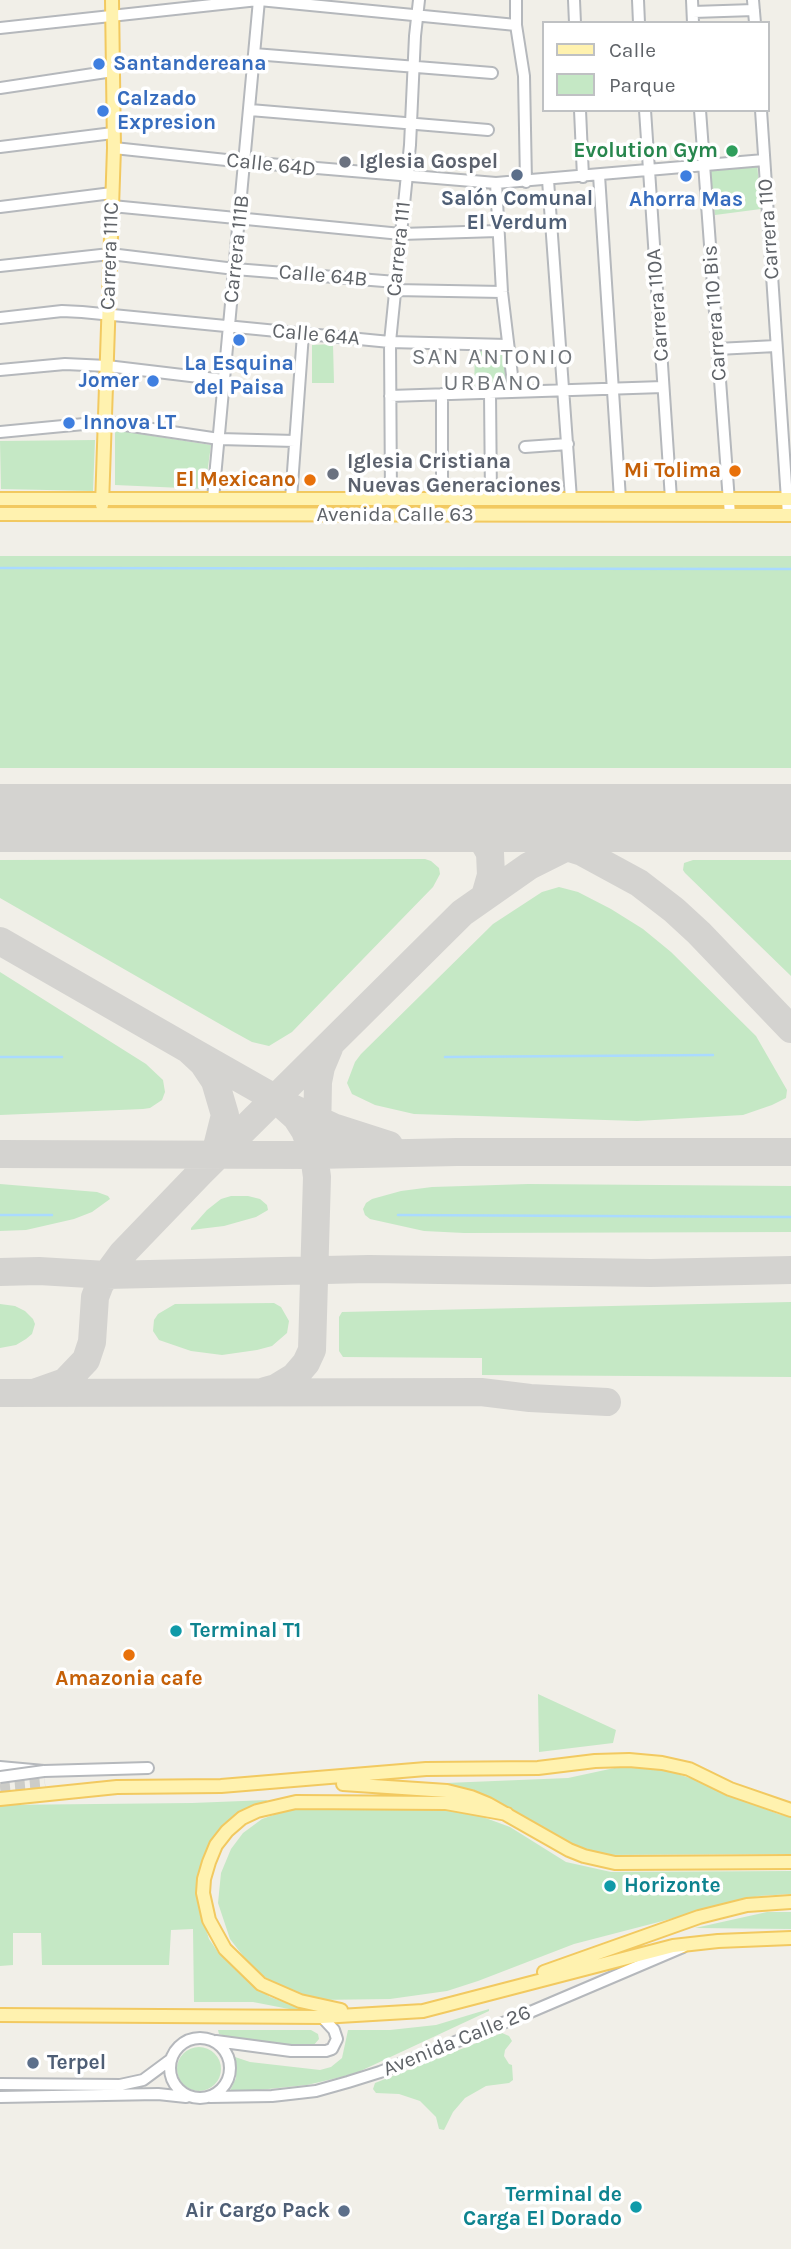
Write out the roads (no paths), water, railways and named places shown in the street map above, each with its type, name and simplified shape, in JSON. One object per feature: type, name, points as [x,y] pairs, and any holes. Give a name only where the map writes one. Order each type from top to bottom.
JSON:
[{"type":"main road","name":"Carrera 111C","points":[[102,513],[114,148],[112,0]]},
{"type":"main road","name":"Avenida Calle 63","points":[[0,499],[789,499]]},
{"type":"main road","name":"Avenida Calle 63","points":[[0,514],[790,515]]},
{"type":"main road","points":[[0,1799],[117,1787],[220,1786],[426,1769],[538,1768],[595,1761],[646,1760],[690,1769],[730,1789],[791,1810]]},
{"type":"main road","points":[[303,1781],[456,1793],[479,1800],[507,1814],[569,1850],[615,1863],[791,1862]]},
{"type":"main road","points":[[377,2015],[323,2008],[300,2001],[261,1984],[236,1962],[220,1942],[205,1907],[204,1878],[216,1846],[242,1818],[257,1811],[296,1802],[446,1803],[507,1814]]},
{"type":"main road","name":"Avenida Calle 26","points":[[468,2000],[699,1917],[747,1905],[791,1902]]},
{"type":"main road","name":"Avenida Calle 26","points":[[1,2015],[323,2017],[423,2011],[650,1951],[695,1943],[791,1938]]},
{"type":"street","points":[[0,28],[259,0],[516,25]]},
{"type":"street","name":"Carrera 111B","points":[[213,499],[259,0]]},
{"type":"street","name":"Carrera 111","points":[[391,499],[390,342],[407,177],[419,0]]},
{"type":"street","points":[[516,0],[516,25],[524,76],[526,182]]},
{"type":"street","points":[[574,0],[575,21]]},
{"type":"street","points":[[638,0],[639,21]]},
{"type":"street","points":[[692,0],[693,18],[754,5]]},
{"type":"street","points":[[254,54],[492,74]]},
{"type":"street","points":[[0,88],[113,71]]},
{"type":"street","points":[[250,110],[488,130]]},
{"type":"street","points":[[580,112],[583,177]]},
{"type":"street","name":"Carrera 110A","points":[[645,112],[671,499]]},
{"type":"street","name":"Carrera 110 Bis","points":[[700,112],[730,515]]},
{"type":"street","name":"Carrera 110","points":[[761,112],[790,515]]},
{"type":"street","points":[[0,146],[114,133]]},
{"type":"street","name":"Calle 64D","points":[[114,148],[407,177],[496,183],[764,160]]},
{"type":"street","points":[[599,175],[620,499]]},
{"type":"street","points":[[548,180],[571,499]]},
{"type":"street","points":[[496,183],[502,292],[514,392]]},
{"type":"street","points":[[0,207],[112,200],[239,220],[401,234],[498,231]]},
{"type":"street","name":"Calle 64B","points":[[0,266],[110,254],[396,286],[502,292]]},
{"type":"street","name":"Calle 64A","points":[[0,318],[62,311],[390,342],[507,345]]},
{"type":"street","points":[[291,499],[303,334]]},
{"type":"street","points":[[717,349],[776,346]]},
{"type":"street","points":[[0,370],[65,364],[107,366],[224,380]]},
{"type":"street","points":[[390,396],[663,387]]},
{"type":"street","points":[[490,393],[491,499]]},
{"type":"street","points":[[442,394],[442,499]]},
{"type":"street","points":[[0,432],[105,422],[219,439],[295,441]]},
{"type":"street","points":[[525,447],[568,444]]},
{"type":"street","points":[[0,1767],[44,1771]]},
{"type":"street","points":[[0,1776],[44,1771],[148,1768]]},
{"type":"street","name":"Avenida Calle 26","points":[[210,2097],[272,2096],[305,2092],[359,2079],[528,2013],[695,1943]]},
{"type":"street","points":[[0,2084],[120,2085],[151,2076],[170,2060],[175,2050],[192,2039],[203,2038],[320,2052],[332,2049],[337,2039],[334,2030],[323,2017]]},
{"type":"street","points":[[0,2097],[158,2094],[210,2097],[219,2092],[230,2075],[228,2055],[213,2040]]},
{"type":"street","points":[[170,2060],[171,2078],[181,2093],[189,2097]]},
{"type":"waterway","points":[[0,568],[791,569]]},
{"type":"waterway","points":[[445,1057],[713,1055]]},
{"type":"waterway","points":[[0,1057],[62,1057]]},
{"type":"waterway","points":[[0,1215],[52,1215]]},
{"type":"waterway","points":[[398,1215],[791,1217]]},
{"type":"tunnel","points":[[0,1787],[45,1783]]},
{"type":"place","name":"Santandereana","points":[[99,64]]},
{"type":"place","name":"Calzado Expresion","points":[[103,111]]},
{"type":"place","name":"Evolution Gym","points":[[732,151]]},
{"type":"place","name":"Iglesia Gospel","points":[[345,162]]},
{"type":"place","name":"Salón Comunal El Verdum","points":[[517,175]]},
{"type":"place","name":"Ahorra Mas","points":[[686,176]]},
{"type":"place","name":"La Esquina del Paisa","points":[[239,340]]},
{"type":"place","name":"Jomer","points":[[153,381]]},
{"type":"place","name":"Innova LT","points":[[69,423]]},
{"type":"place","name":"Mi Tolima","points":[[735,471]]},
{"type":"place","name":"Iglesia Cristiana Nuevas Generaciones","points":[[333,474]]},
{"type":"place","name":"El Mexicano","points":[[310,480]]},
{"type":"place","name":"Terminal T1","points":[[176,1631]]},
{"type":"place","name":"Amazonia cafe","points":[[129,1655]]},
{"type":"place","name":"Horizonte","points":[[610,1886]]},
{"type":"place","name":"Terpel","points":[[33,2063]]},
{"type":"place","name":"Terminal de Carga El Dorado","points":[[636,2207]]},
{"type":"place","name":"Air Cargo Pack","points":[[344,2211]]},
{"type":"district","name":"SAN ANTONIO URBANO","points":[[493,370]]}]
